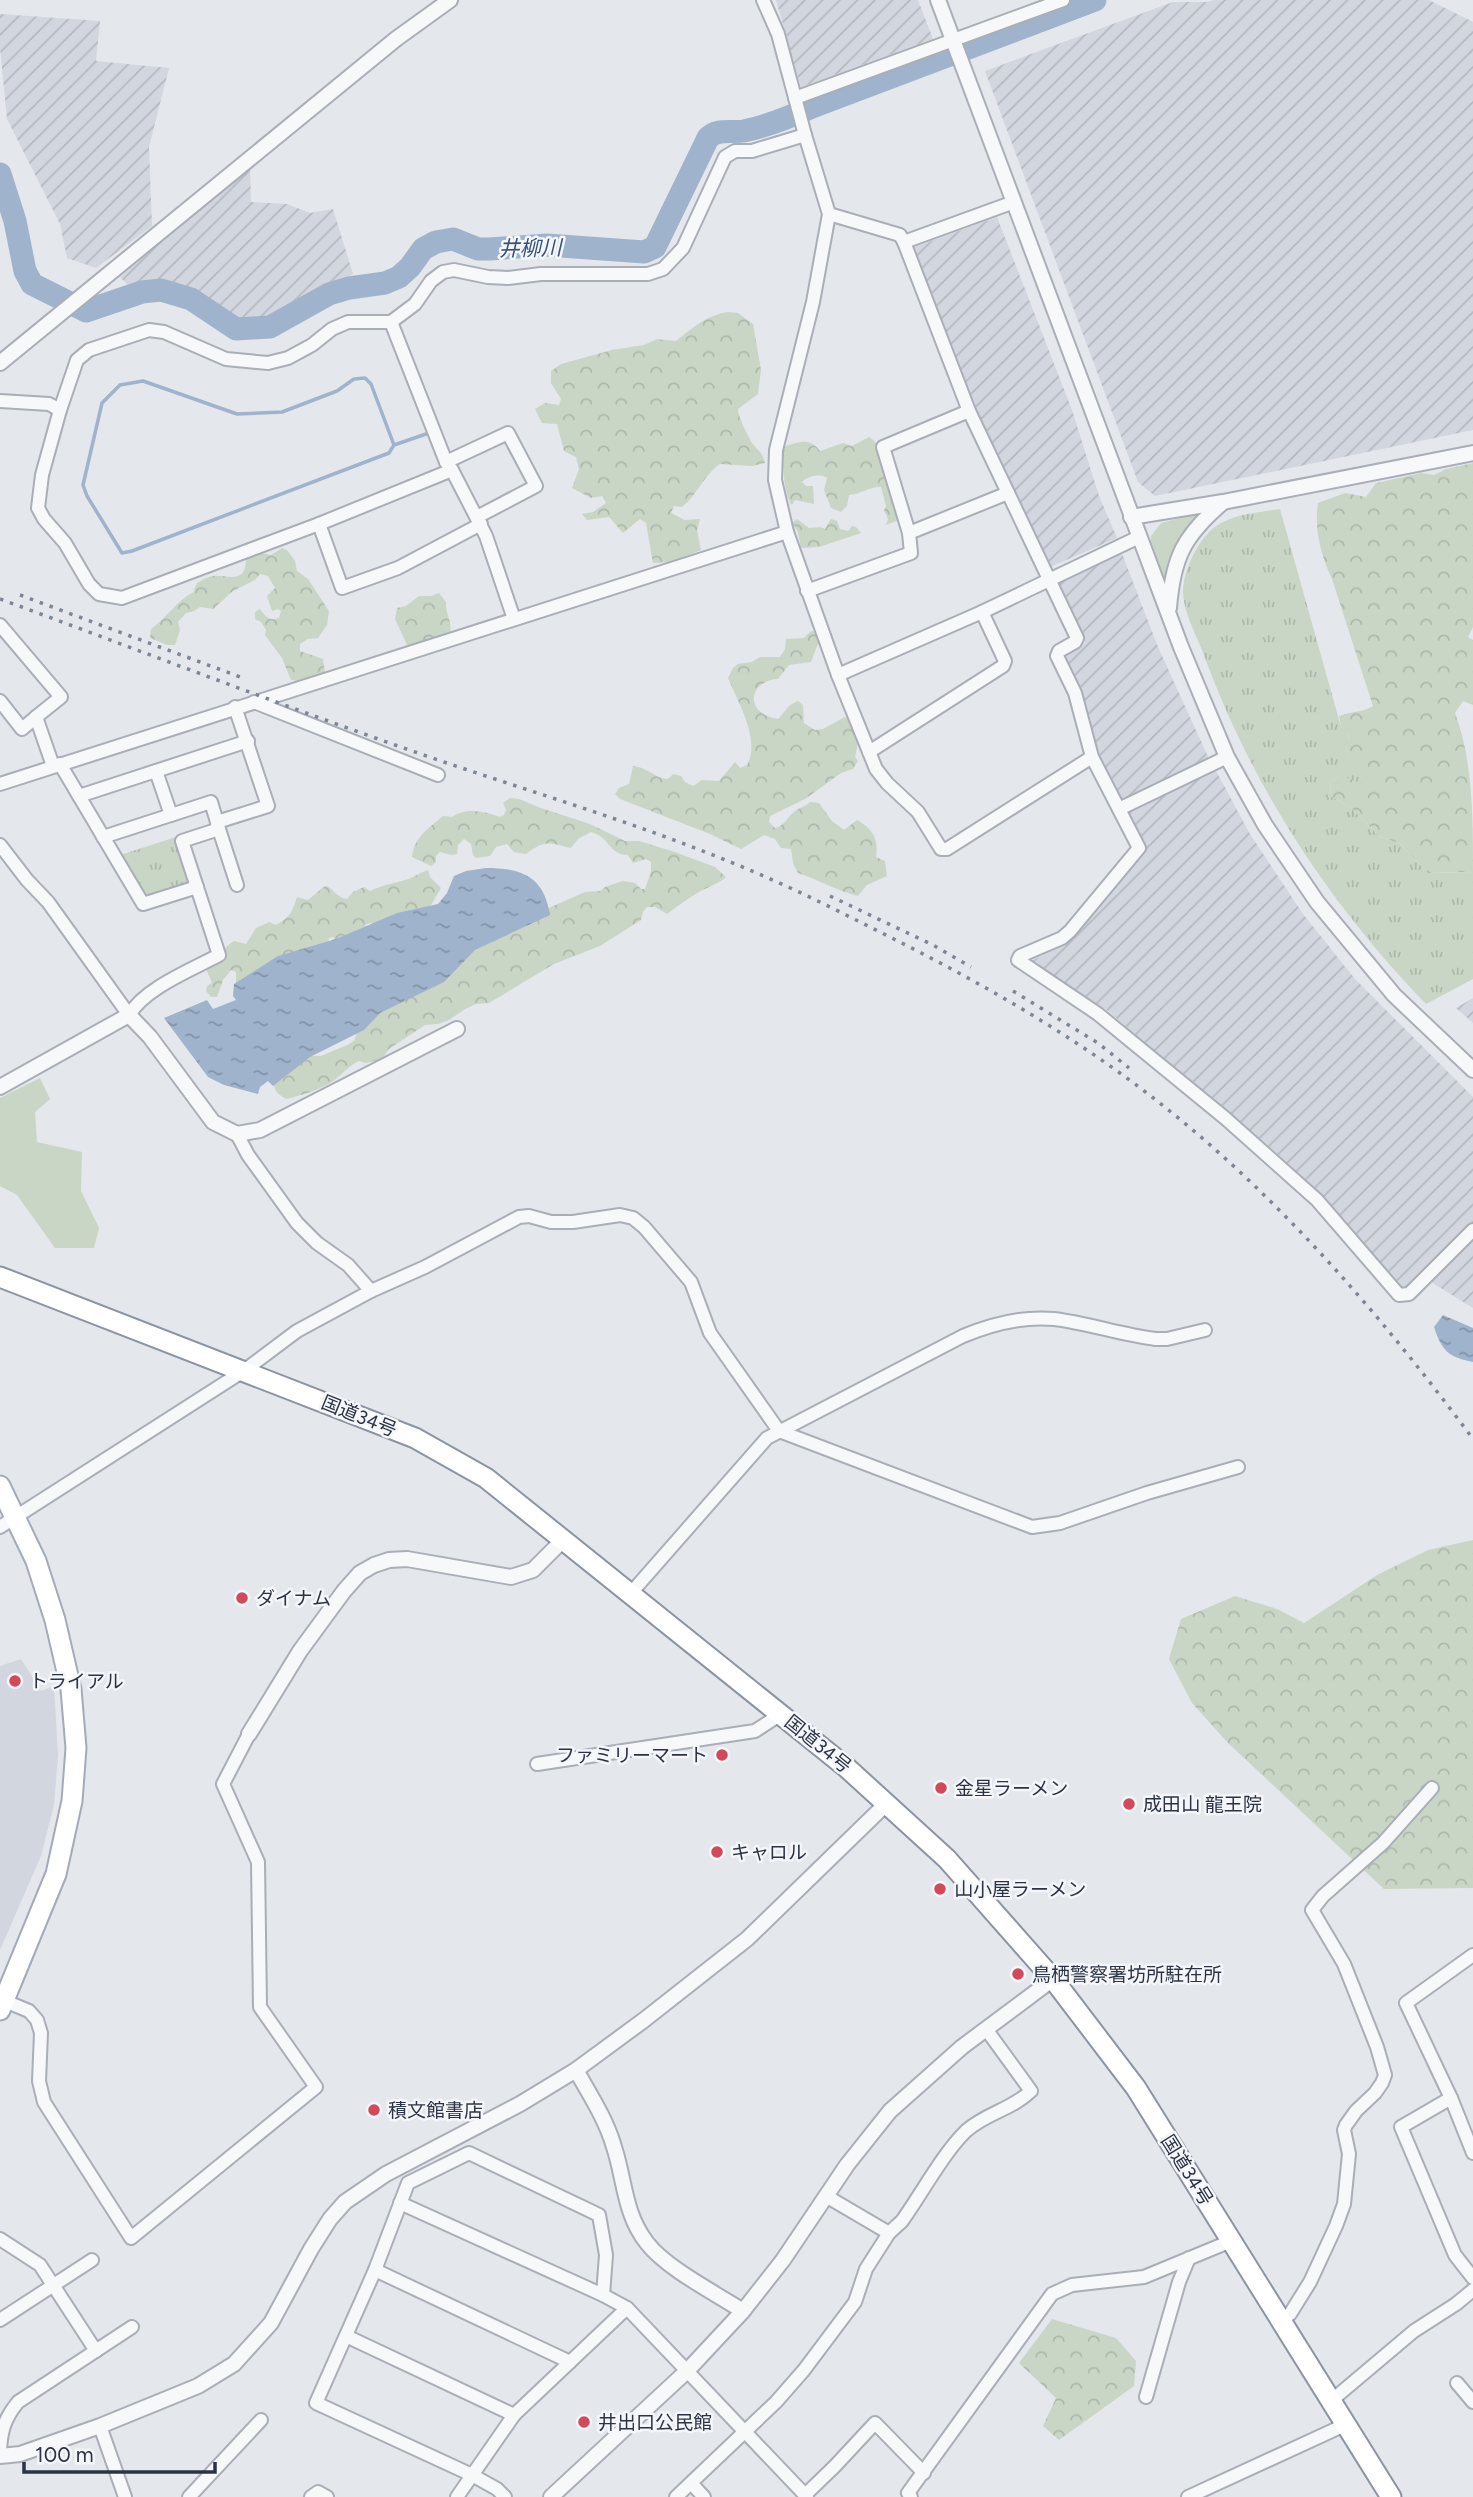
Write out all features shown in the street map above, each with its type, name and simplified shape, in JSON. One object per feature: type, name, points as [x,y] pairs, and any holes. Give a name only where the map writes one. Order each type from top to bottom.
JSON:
[{"type":"main road","name":"国道34号","points":[[0,1276],[415,1438],[486,1478],[781,1714],[887,1803],[947,1859],[1053,1979],[1136,2088],[1391,2497]]},
{"type":"main road","points":[[0,1486],[8,1522],[36,1561],[55,1620],[71,1689],[76,1748],[72,1801],[56,1874],[1,2003]]},
{"type":"street","points":[[0,363],[396,38],[450,0]]},
{"type":"street","points":[[763,0],[778,34],[829,214],[813,302],[776,450],[775,480],[787,532],[807,591],[876,769],[918,812],[941,849],[947,849],[1092,757]]},
{"type":"street","points":[[937,0],[1139,537],[1227,757],[1265,825],[1317,902],[1394,995],[1473,1070]]},
{"type":"street","points":[[795,98],[1063,0]]},
{"type":"street","points":[[319,524],[342,588],[398,568],[536,486],[508,433],[449,466],[319,524],[122,598],[99,594],[89,584],[65,543],[38,508],[42,475],[77,360],[89,350],[149,330],[164,332],[226,359],[268,363],[288,358],[312,345],[332,329],[348,322],[391,321],[415,304],[431,281],[443,272],[454,270],[508,278],[541,274],[648,274],[663,269],[683,248],[725,157],[735,151],[752,151],[804,130]]},
{"type":"street","points":[[904,242],[1014,202]]},
{"type":"street","points":[[829,214],[900,235],[904,242],[970,411],[1077,638],[1059,651],[1057,656],[1075,693],[1092,757],[1139,848],[1062,939],[1020,956],[1018,960],[1098,1014],[1225,1118],[1317,1200],[1399,1295],[1409,1294],[1473,1230]]},
{"type":"street","points":[[391,321],[449,466],[479,521],[499,570],[514,619]]},
{"type":"street","points":[[0,401],[49,404],[60,410]]},
{"type":"street","points":[[807,591],[911,553],[909,533],[883,447],[970,411]]},
{"type":"street","points":[[1132,517],[1473,453]]},
{"type":"street","points":[[909,533],[1008,493]]},
{"type":"street","points":[[1169,612],[1175,568],[1183,546],[1199,524],[1223,502]]},
{"type":"street","points":[[0,784],[787,532]]},
{"type":"street","points":[[838,675],[982,612],[1139,537]]},
{"type":"street","points":[[869,752],[1003,667],[1005,661],[982,612]]},
{"type":"street","points":[[0,625],[61,697],[22,729],[0,701]]},
{"type":"street","points":[[254,702],[439,775]]},
{"type":"street","points":[[0,1087],[129,1015],[135,1004],[170,981],[219,955],[182,841],[268,806],[235,707]]},
{"type":"street","points":[[36,718],[56,765],[79,796],[143,904],[197,887]]},
{"type":"street","points":[[79,796],[248,741]]},
{"type":"street","points":[[1119,809],[1227,757]]},
{"type":"street","points":[[156,771],[171,815]]},
{"type":"street","points":[[103,837],[211,802],[237,885]]},
{"type":"street","points":[[0,845],[48,902],[129,1015],[150,1037],[214,1122],[237,1134],[248,1155],[297,1223],[317,1243],[348,1265],[370,1291]]},
{"type":"street","points":[[237,1134],[260,1130],[457,1030]]},
{"type":"street","points":[[8,1522],[245,1370],[297,1331],[370,1291],[447,1256],[520,1217],[529,1216],[551,1222],[573,1222],[620,1215],[633,1218],[644,1227],[691,1282],[710,1333],[779,1431],[1032,1527],[1060,1523],[1147,1493],[1238,1467]]},
{"type":"street","points":[[631,1593],[757,1447],[779,1431],[963,1336],[989,1325],[1053,1319],[1156,1339],[1205,1330]]},
{"type":"street","points":[[1,2003],[29,2011],[37,2020],[41,2033],[39,2081],[44,2102],[131,2238],[316,2087],[260,2007],[258,1862],[223,1784],[249,1734],[300,1651],[344,1591],[360,1573],[374,1565],[389,1560],[407,1559],[511,1577],[533,1570],[564,1539]]},
{"type":"street","points":[[537,1764],[755,1731],[781,1714]]},
{"type":"street","points":[[1280,2320],[1290,2314],[1310,2282],[1344,2204],[1349,2154],[1344,2130],[1346,2124],[1356,2110],[1375,2093],[1385,2075],[1377,2047],[1344,1964],[1312,1910],[1323,1896],[1383,1843],[1432,1788]]},
{"type":"street","points":[[132,2327],[19,2402],[7,2416],[1,2435],[0,2456],[20,2454],[100,2427],[198,2386],[234,2364],[271,2323],[330,2219],[345,2202],[386,2174],[520,2104],[576,2070],[644,2020],[747,1939],[887,1803]]},
{"type":"street","points":[[1473,1956],[1406,2003],[1451,2098],[1473,2153]]},
{"type":"street","points":[[551,2497],[687,2371],[743,2312],[783,2260],[847,2165],[890,2111],[962,2047],[1053,1979]]},
{"type":"street","points":[[676,2497],[776,2402],[837,2328],[855,2302],[866,2269],[889,2233],[902,2221],[965,2132],[984,2117],[1018,2103],[1031,2091],[986,2029]]},
{"type":"street","points":[[576,2070],[602,2116],[614,2147],[624,2195],[634,2223],[648,2245],[667,2261],[743,2312]]},
{"type":"street","points":[[1451,2098],[1401,2127],[1455,2255],[1473,2278]]},
{"type":"street","points":[[505,2497],[497,2489],[472,2475],[316,2403],[375,2270],[408,2183],[469,2153],[599,2215],[606,2255],[603,2295]]},
{"type":"street","points":[[826,2196],[889,2233]]},
{"type":"street","points":[[400,2203],[627,2308],[806,2496],[875,2423],[924,2473]]},
{"type":"street","points":[[0,2239],[40,2265],[96,2351]]},
{"type":"street","points":[[911,2497],[908,2493],[1052,2294],[1072,2285],[1144,2277],[1231,2241]]},
{"type":"street","points":[[1146,2397],[1179,2282],[1189,2258]]},
{"type":"street","points":[[0,2320],[92,2260]]},
{"type":"street","points":[[375,2270],[570,2362]]},
{"type":"street","points":[[1331,2401],[1414,2331],[1473,2290]]},
{"type":"street","points":[[457,2497],[514,2415],[627,2308]]},
{"type":"street","points":[[346,2336],[514,2415]]},
{"type":"street","points":[[1457,2383],[1473,2402]]},
{"type":"street","points":[[189,2497],[261,2420]]},
{"type":"street","points":[[1188,2497],[1345,2423]]},
{"type":"street","points":[[100,2427],[125,2497]]},
{"type":"street","points":[[691,2483],[704,2497]]},
{"type":"street","points":[[311,2497],[318,2492],[327,2497]]},
{"type":"shaded area","points":[[776,0],[918,0],[933,39],[801,87]]},
{"type":"shaded area","points":[[1429,0],[1473,22],[1473,430],[1155,496],[1138,482],[985,71],[1173,2]]},
{"type":"shaded area","points":[[0,14],[100,21],[96,61],[169,68],[149,147],[152,226],[96,268],[67,258],[60,224],[7,119],[0,48]]},
{"type":"shaded area","points":[[250,166],[251,202],[287,204],[310,213],[333,209],[353,274],[272,318],[237,320],[189,289],[146,280],[128,285],[120,277]]},
{"type":"shaded area","points":[[997,217],[1072,410],[1099,496],[1117,538],[1048,568],[976,411],[912,248]]},
{"type":"shaded area","points":[[1121,551],[1158,647],[1210,761],[1122,803],[1098,758],[1084,700],[1063,654],[1085,643],[1057,581]]},
{"type":"shaded area","points":[[1215,769],[1250,834],[1303,914],[1355,979],[1473,1097],[1473,1222],[1404,1290],[1317,1192],[1107,1010],[1031,961],[1066,944],[1145,847],[1127,813]]},
{"type":"shaded area","points":[[1473,998],[1473,1023],[1456,1008]]},
{"type":"shaded area","points":[[1473,1240],[1473,1308],[1431,1282]]},
{"type":"shaded area","points":[[21,1659],[41,1691],[54,1686],[58,1755],[54,1805],[41,1856],[0,1950],[0,1666]]},
{"type":"green space","points":[[728,312],[738,313],[753,324],[761,370],[758,394],[738,409],[752,443],[762,454],[765,463],[752,466],[720,464],[714,469],[688,502],[682,507],[674,506],[671,513],[685,520],[700,519],[697,531],[701,550],[672,562],[653,563],[646,523],[640,519],[623,533],[609,517],[587,520],[582,514],[593,512],[606,503],[602,496],[591,498],[572,488],[579,469],[576,457],[564,451],[557,424],[542,423],[535,409],[545,403],[559,405],[561,399],[551,383],[551,371],[561,364],[612,350],[644,345],[657,339],[676,341],[707,319]]},
{"type":"green space","points":[[869,437],[881,451],[881,463],[888,475],[899,520],[886,525],[888,519],[881,487],[849,495],[847,506],[841,512],[831,508],[824,490],[827,478],[818,475],[802,482],[806,486],[813,486],[814,504],[795,500],[792,505],[785,486],[783,447],[808,442],[820,451],[843,443],[852,446]]},
{"type":"green space","points":[[1473,463],[1473,627],[1468,637],[1473,640],[1473,705],[1463,701],[1455,713],[1469,770],[1473,872],[1428,873],[1400,844],[1379,836],[1349,806],[1330,796],[1331,781],[1341,775],[1350,763],[1346,753],[1349,733],[1341,727],[1339,716],[1373,706],[1322,552],[1317,523],[1318,503],[1345,493],[1366,497],[1376,483],[1422,473],[1434,475],[1446,469]]},
{"type":"green space","points":[[1280,509],[1341,727],[1349,732],[1346,753],[1350,763],[1365,766],[1376,776],[1360,783],[1341,775],[1331,781],[1330,796],[1349,806],[1379,836],[1400,844],[1428,873],[1473,872],[1473,979],[1426,1004],[1391,966],[1327,885],[1271,799],[1224,706],[1186,609],[1183,593],[1186,573],[1207,534],[1230,519]]},
{"type":"green space","points":[[1199,513],[1201,515],[1165,581],[1151,536],[1161,523]]},
{"type":"green space","points":[[797,519],[809,528],[825,529],[831,519],[837,521],[840,529],[848,531],[852,526],[861,533],[819,547],[801,548],[798,532],[792,523]]},
{"type":"green space","points":[[282,548],[287,550],[295,561],[297,571],[308,579],[329,611],[327,625],[318,638],[308,639],[300,644],[300,651],[323,659],[325,673],[303,682],[291,680],[282,658],[265,635],[266,630],[261,622],[255,619],[255,612],[260,609],[270,619],[279,618],[281,611],[272,611],[267,596],[275,588],[268,576],[260,574],[255,580],[233,591],[213,609],[200,607],[186,613],[178,622],[180,630],[175,645],[167,645],[150,638],[151,629],[193,593],[197,583],[213,576],[236,577],[243,573],[247,556],[256,552],[271,555]]},
{"type":"green space","points":[[439,593],[446,602],[450,635],[413,646],[407,645],[395,619],[397,608],[406,606],[419,596]]},
{"type":"green space","points":[[811,631],[815,632],[819,641],[811,662],[789,665],[778,679],[761,685],[754,697],[755,704],[767,716],[778,719],[790,705],[798,701],[803,705],[804,723],[815,730],[823,729],[845,717],[856,730],[858,740],[855,757],[858,761],[853,769],[841,773],[805,799],[770,816],[769,822],[775,828],[779,827],[794,812],[810,802],[819,803],[832,821],[844,830],[857,820],[867,827],[875,839],[876,857],[885,861],[887,876],[867,885],[858,896],[798,873],[791,849],[781,848],[775,839],[764,835],[741,849],[620,799],[615,794],[619,788],[629,784],[633,766],[663,778],[668,779],[673,774],[681,776],[693,786],[702,780],[719,781],[735,762],[740,768],[747,765],[751,755],[750,733],[728,678],[738,664],[752,662],[760,657],[780,657],[785,649],[786,639],[804,638]]},
{"type":"green space","points":[[510,798],[590,824],[625,841],[639,841],[675,852],[715,867],[726,877],[667,914],[655,907],[647,907],[641,920],[600,946],[554,964],[489,1003],[476,1004],[438,1024],[425,1025],[389,1049],[382,1059],[366,1063],[359,1061],[333,1081],[311,1092],[286,1099],[280,1095],[275,1089],[273,1079],[305,1056],[321,1056],[354,1041],[359,1028],[435,972],[544,910],[585,892],[600,891],[623,881],[635,883],[645,889],[651,862],[646,859],[633,863],[628,855],[617,852],[591,832],[578,839],[571,848],[547,844],[526,854],[514,852],[507,844],[496,847],[490,856],[476,858],[471,844],[464,839],[458,845],[457,854],[440,852],[431,866],[412,857],[419,838],[443,816],[452,817],[475,811],[500,817],[506,810],[503,803]]},
{"type":"green space","points":[[176,837],[191,882],[145,898],[120,855]]},
{"type":"green space","points":[[428,870],[430,877],[441,888],[428,910],[375,928],[371,923],[365,925],[368,933],[337,942],[333,937],[329,938],[328,946],[236,987],[236,972],[231,970],[223,980],[217,997],[211,997],[206,991],[207,986],[212,983],[207,971],[219,954],[234,941],[246,944],[256,928],[269,922],[276,925],[284,920],[297,897],[308,900],[325,886],[347,899],[353,892],[364,887],[370,891]]},
{"type":"green space","points":[[40,1078],[50,1099],[35,1112],[37,1142],[82,1152],[81,1191],[99,1228],[94,1248],[55,1248],[17,1195],[0,1186],[0,1098]]},
{"type":"green space","points":[[1473,1540],[1473,1888],[1384,1889],[1228,1743],[1192,1703],[1169,1659],[1181,1619],[1235,1596],[1277,1609],[1304,1623],[1377,1575],[1428,1550]]},
{"type":"green space","points":[[1052,2319],[1116,2338],[1136,2361],[1134,2386],[1059,2440],[1043,2426],[1056,2398],[1019,2363]]},
{"type":"water","points":[[486,868],[510,870],[529,877],[542,891],[550,915],[475,950],[444,982],[380,1013],[364,1030],[310,1057],[273,1086],[268,1081],[260,1087],[258,1094],[224,1085],[208,1077],[164,1018],[207,1000],[213,1009],[236,1000],[233,996],[234,984],[278,956],[336,939],[397,913],[438,904],[447,893],[454,876]]},
{"type":"water","points":[[1443,1315],[1473,1328],[1473,1362],[1457,1358],[1443,1347],[1434,1327]]},
{"type":"waterway","name":"井柳川","points":[[0,174],[15,221],[25,271],[32,284],[86,311],[142,292],[161,290],[191,299],[236,329],[270,327],[329,294],[385,283],[399,277],[423,249],[436,242],[453,239],[478,249],[547,245],[644,252],[655,247],[708,138],[712,135],[762,127],[1095,0]]},
{"type":"waterway","points":[[394,445],[389,453],[122,553],[83,485],[102,403],[120,385],[143,381],[237,414],[282,412],[337,391],[354,379],[365,378],[371,384],[394,445],[426,434]]},
{"type":"railway","points":[[20,595],[243,678]]},
{"type":"railway","points":[[0,599],[330,722],[647,830],[728,861],[823,904],[984,987],[1053,1028],[1120,1073],[1241,1173],[1324,1257],[1363,1301],[1473,1439]]},
{"type":"railway","points":[[830,896],[933,945],[971,967]]},
{"type":"railway","points":[[1013,991],[1098,1043],[1129,1068]]},
{"type":"place","name":"ダイナム","points":[[242,1598]]},
{"type":"place","name":"トライアル","points":[[15,1681]]},
{"type":"place","name":"ファミリーマート","points":[[722,1755]]},
{"type":"place","name":"金星ラーメン","points":[[941,1788]]},
{"type":"place","name":"成田山 龍王院","points":[[1129,1804]]},
{"type":"place","name":"キャロル","points":[[717,1852]]},
{"type":"place","name":"山小屋ラーメン","points":[[940,1889]]},
{"type":"place","name":"鳥栖警察署坊所駐在所","points":[[1018,1974]]},
{"type":"place","name":"積文館書店","points":[[374,2110]]},
{"type":"place","name":"井出口公民館","points":[[584,2422]]}]
